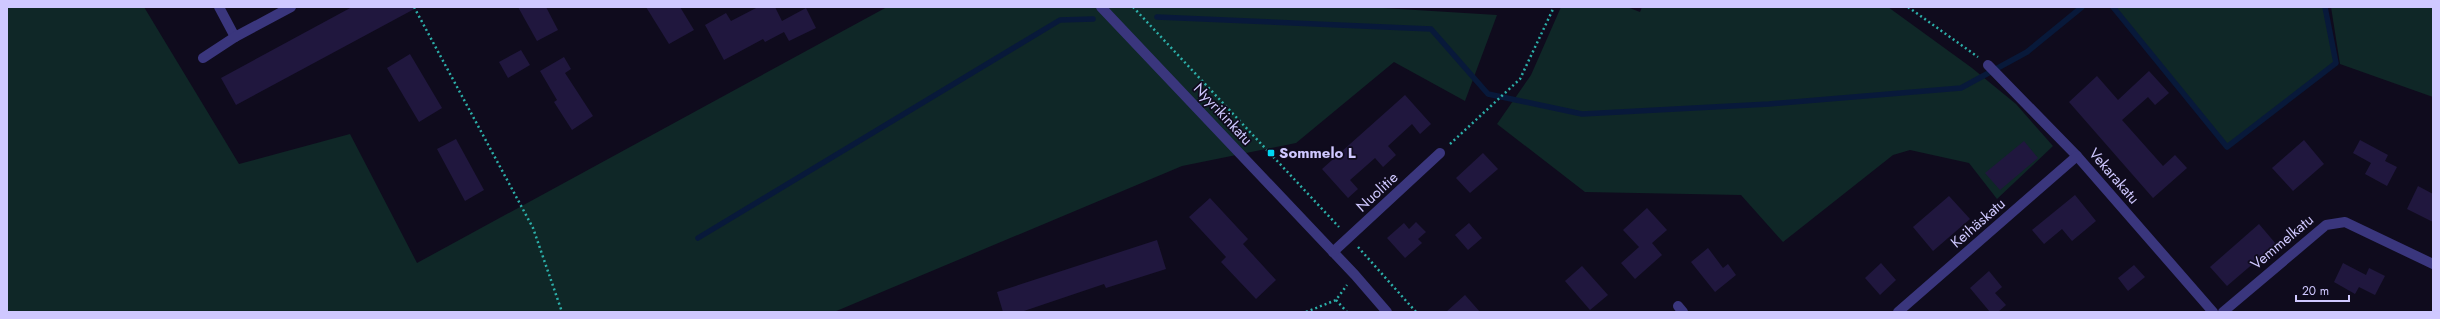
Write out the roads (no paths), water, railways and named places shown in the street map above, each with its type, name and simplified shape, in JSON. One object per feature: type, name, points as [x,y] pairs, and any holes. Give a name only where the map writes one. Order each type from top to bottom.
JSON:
[{"type":"street","points":[[219,7],[235,37]]},
{"type":"street","points":[[203,58],[235,37],[291,7]]},
{"type":"street","name":"Nyyrikinkatu","points":[[1102,7],[1355,275],[1383,311]]},
{"type":"street","name":"Vekarakatu","points":[[1988,65],[2077,156],[2213,312]]},
{"type":"street","name":"Nuolitie","points":[[1333,252],[1440,153]]},
{"type":"street","name":"Keihäskatu","points":[[1898,312],[2077,156]]},
{"type":"street","name":"Vemmelkatu","points":[[2223,312],[2326,225],[2336,222],[2345,222],[2433,264]]},
{"type":"waterway","points":[[1157,17],[1431,29],[1488,94],[1582,114],[1769,104],[1961,88],[2027,52],[2082,7]]},
{"type":"waterway","points":[[2113,7],[2227,147],[2336,63],[2325,7]]},
{"type":"waterway","points":[[698,238],[1060,20],[1093,19]]},
{"type":"place","name":"Sommelo L","points":[[1271,153]]}]
